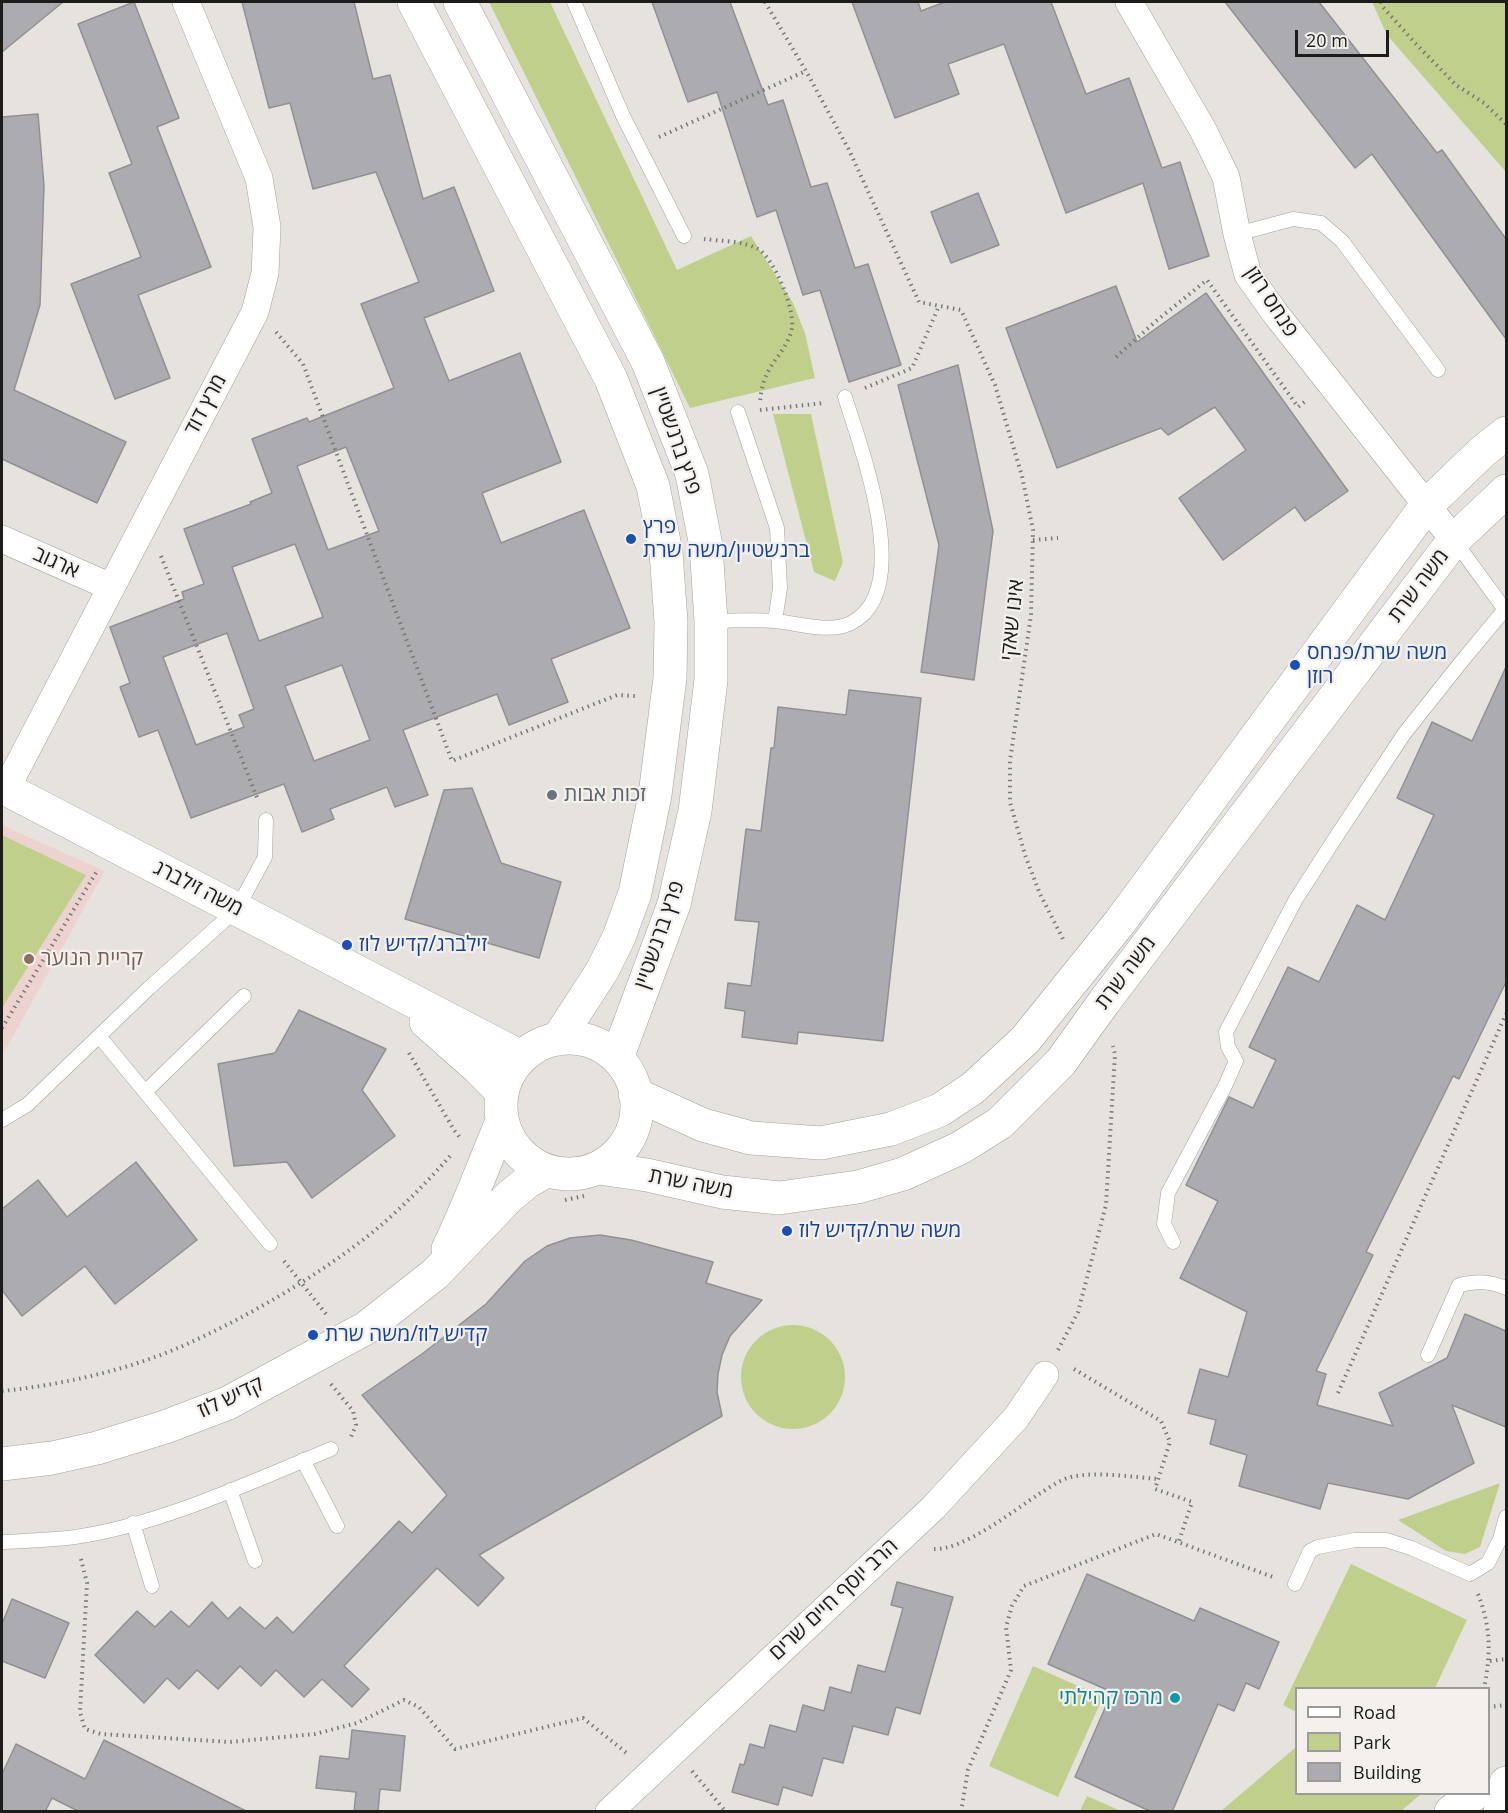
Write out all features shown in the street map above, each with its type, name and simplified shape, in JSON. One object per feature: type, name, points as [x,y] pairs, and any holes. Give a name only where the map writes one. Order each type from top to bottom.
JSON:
[{"type":"street","name":"מרץ דוד","points":[[4,788],[255,312],[265,273],[267,227],[260,178],[186,2]]},
{"type":"street","name":"פרץ ברנשטיין","points":[[414,2],[611,379],[653,486],[666,552],[671,622],[668,700],[655,795],[635,893],[619,936],[602,971],[558,1039]]},
{"type":"street","name":"פרץ ברנשטיין","points":[[460,2],[648,362],[692,474],[706,546],[711,621],[711,680],[695,812],[674,904],[617,1058]]},
{"type":"street","name":"פנחס רוזן","points":[[1129,2],[1203,130],[1226,177],[1248,275],[1275,313],[1454,540]]},
{"type":"street","name":"משה שרת","points":[[635,1094],[703,1125],[751,1138],[821,1143],[891,1129],[940,1110],[973,1088],[1025,1040],[1120,922],[1426,506],[1482,452],[1506,433]]},
{"type":"street","name":"משה שרת","points":[[597,1181],[647,1175],[722,1192],[778,1198],[858,1187],[903,1174],[960,1148],[999,1123],[1061,1062],[1454,540],[1506,491]]},
{"type":"street","name":"ארגוב","points":[[2,539],[111,587]]},
{"type":"street","name":"משה זילברג","points":[[4,788],[521,1057]]},
{"type":"street","name":"משה זילברג","points":[[396,991],[416,1014],[478,1068],[502,1107]]},
{"type":"street","points":[[574,1038],[603,1047],[617,1058],[626,1070],[635,1094],[635,1120],[632,1132],[597,1181],[574,1174],[546,1171],[532,1164],[510,1143],[502,1107],[508,1075],[521,1057],[539,1045],[558,1039],[574,1038]]},
{"type":"street","name":"קדיש לוז","points":[[435,1274],[464,1217],[473,1154],[502,1107]]},
{"type":"street","name":"קדיש לוז","points":[[2,1464],[52,1458],[97,1448],[165,1427],[228,1402],[366,1328],[435,1274],[509,1197],[527,1182],[546,1171]]},
{"type":"street","name":"הרב יוסף חיים שרים","points":[[609,1812],[933,1508],[1016,1418],[1049,1366]]},
{"type":"street","points":[[1490,1780],[1506,1767]]},
{"type":"street","points":[[1500,1812],[1506,1783]]},
{"type":"street","points":[[1451,1812],[1473,1795]]},
{"type":"lane","points":[[574,2],[623,116],[684,236]]},
{"type":"lane","points":[[1237,234],[1293,219],[1321,223],[1342,241],[1438,370]]},
{"type":"lane","points":[[711,621],[775,621],[804,626],[832,627],[851,623],[869,609],[877,591],[881,534],[874,490],[845,397]]},
{"type":"lane","points":[[738,412],[777,528],[780,588],[775,621]]},
{"type":"lane","points":[[1173,1242],[1164,1224],[1168,1192],[1233,1069],[1236,1061],[1228,1047],[1226,1032],[1290,909],[1404,734],[1505,609],[1454,540]]},
{"type":"lane","points":[[2,1120],[27,1105],[149,988],[237,909],[265,856],[266,820]]},
{"type":"lane","points":[[145,1092],[244,996]]},
{"type":"lane","points":[[99,1036],[270,1244]]},
{"type":"lane","points":[[1428,1355],[1459,1285],[1477,1281],[1496,1283],[1506,1288]]},
{"type":"lane","points":[[2,1542],[75,1537],[133,1523],[188,1507],[331,1449]]},
{"type":"lane","points":[[303,1460],[337,1526]]},
{"type":"lane","points":[[230,1490],[255,1561]]},
{"type":"lane","points":[[1295,1584],[1310,1551],[1318,1547],[1355,1540],[1386,1540],[1411,1548],[1470,1574],[1488,1563],[1500,1539],[1506,1517]]},
{"type":"lane","points":[[133,1523],[152,1586]]},
{"type":"path","points":[[638,146],[806,71],[765,2]]},
{"type":"path","points":[[1381,2],[1413,42],[1456,85],[1484,103],[1506,124]]},
{"type":"path","name":"אינו שאקי","points":[[806,71],[849,150],[919,302],[961,310],[995,385],[1022,476],[1033,530],[1031,615],[1010,761],[1010,802],[1025,855],[1040,894],[1066,945]]},
{"type":"path","points":[[684,236],[740,244],[759,250],[780,278],[790,306],[792,327],[784,348],[770,368],[762,385],[759,410]]},
{"type":"path","points":[[1116,357],[1207,280],[1298,407]]},
{"type":"path","points":[[255,312],[284,340],[303,364],[452,761],[617,695],[668,700]]},
{"type":"path","points":[[146,520],[266,820]]},
{"type":"path","points":[[1033,540],[1058,538]]},
{"type":"path","points":[[2,1028],[113,845]]},
{"type":"path","points":[[1104,1002],[1115,1054],[1106,1206],[1078,1312],[1049,1366],[1161,1421],[1170,1442],[1155,1489],[1191,1502],[1179,1542]]},
{"type":"path","points":[[1338,1393],[1506,1014]]},
{"type":"path","points":[[2,1391],[40,1387],[102,1373],[177,1348],[258,1308],[374,1231],[432,1176],[473,1154],[454,1130],[406,1047]]},
{"type":"path","points":[[563,1200],[597,1181]]},
{"type":"path","points":[[270,1244],[345,1339]]},
{"type":"path","points":[[310,1358],[353,1412],[356,1425],[350,1439],[331,1449]]},
{"type":"path","points":[[894,1544],[938,1550],[963,1542],[1056,1483],[1070,1477],[1087,1475],[1158,1479]]},
{"type":"path","points":[[961,1812],[968,1770],[1011,1670],[1006,1627],[1012,1606],[1024,1586],[1156,1534],[1295,1584]]},
{"type":"path","points":[[75,1537],[87,1583],[80,1712],[85,1729],[101,1734],[230,1742],[315,1734],[357,1722],[404,1700],[419,1707],[455,1749],[583,1718],[651,1772]]},
{"type":"path","points":[[1470,1574],[1487,1618],[1490,1661],[1484,1687]]},
{"type":"path","points":[[1490,1661],[1506,1659]]},
{"type":"path","points":[[1490,1707],[1506,1705]]},
{"type":"path","points":[[714,1799],[726,1812]]},
{"type":"shaded area","name":"קריית הנוער","points":[[2,825],[105,871],[7,1047],[2,1051]]},
{"type":"green space","points":[[489,2],[550,2],[677,270],[751,236],[793,303],[805,333],[815,378],[690,408]]},
{"type":"green space","points":[[1372,2],[1506,2],[1506,172],[1387,35]]},
{"type":"green space","points":[[773,414],[811,414],[843,562],[835,581],[814,572]]},
{"type":"green space","name":"קריית הנוער","points":[[2,835],[86,875],[2,1008]]},
{"type":"green space","points":[[793,1325],[813,1329],[830,1340],[841,1357],[845,1377],[841,1397],[830,1414],[813,1425],[793,1429],[773,1425],[756,1414],[745,1397],[741,1377],[745,1357],[756,1340],[773,1329]]},
{"type":"green space","points":[[1500,1483],[1480,1547],[1465,1554],[1446,1551],[1398,1520]]},
{"type":"green space","points":[[1351,1564],[1467,1620],[1435,1687],[1295,1687],[1295,1711],[1283,1705]]},
{"type":"green space","points":[[1033,1666],[1103,1697],[1058,1797],[989,1766]]},
{"type":"green space","points":[[1295,1748],[1295,1795],[1420,1795],[1401,1811],[1221,1811]]},
{"type":"green space","points":[[1087,1796],[1121,1811],[1080,1811]]},
{"type":"building","points":[[2,2],[63,2],[2,52]]},
{"type":"building","points":[[134,2],[179,118],[157,127],[211,267],[138,295],[170,378],[115,399],[71,284],[141,257],[109,173],[132,164],[78,24]]},
{"type":"building","points":[[242,2],[354,2],[373,79],[390,75],[423,199],[454,187],[494,291],[424,318],[449,381],[520,353],[561,462],[482,493],[501,543],[584,510],[630,628],[551,659],[568,702],[509,725],[497,694],[403,730],[428,795],[395,807],[387,787],[330,809],[334,819],[302,832],[284,784],[191,818],[158,730],[139,737],[120,687],[130,683],[110,627],[184,599],[182,592],[204,584],[184,529],[251,504],[250,502],[272,493],[252,439],[307,418],[309,422],[394,388],[361,304],[419,282],[376,172],[313,189],[290,103],[269,108]],"holes":[[[346,447],[379,531],[328,550],[297,466]],[[295,544],[323,617],[259,641],[232,567]],[[227,633],[254,709],[239,715],[244,727],[196,745],[163,657]],[[342,665],[370,740],[314,761],[285,686]]]},
{"type":"building","points":[[652,2],[730,2],[768,105],[783,100],[811,187],[827,183],[855,268],[868,264],[901,365],[849,382],[820,290],[803,295],[776,210],[757,217],[717,92],[688,102]]},
{"type":"building","points":[[852,2],[918,2],[921,11],[945,2],[1051,2],[1086,94],[1129,78],[1162,168],[1180,162],[1209,256],[1169,269],[1143,183],[1066,213],[1004,44],[948,64],[959,94],[895,118]]},
{"type":"building","points":[[1225,2],[1319,2],[1437,153],[1442,150],[1506,239],[1506,339],[1372,154],[1355,168]]},
{"type":"building","points":[[38,114],[44,186],[40,305],[14,390],[126,442],[97,503],[2,459],[2,117]]},
{"type":"building","points":[[978,193],[999,245],[951,263],[931,212]]},
{"type":"building","points":[[1116,286],[1137,342],[1206,293],[1348,491],[1305,521],[1295,507],[1223,560],[1179,498],[1246,450],[1215,407],[1168,435],[1161,428],[1057,468],[1006,328]]},
{"type":"building","points":[[958,365],[993,531],[974,680],[921,672],[939,545],[898,385]]},
{"type":"building","points":[[1506,667],[1506,982],[1459,1079],[1453,1076],[1366,1252],[1373,1255],[1316,1371],[1326,1374],[1317,1405],[1393,1426],[1379,1393],[1447,1358],[1465,1314],[1506,1331],[1506,1427],[1452,1405],[1474,1463],[1408,1499],[1328,1483],[1320,1509],[1239,1486],[1247,1455],[1210,1444],[1216,1420],[1188,1413],[1200,1369],[1228,1377],[1247,1312],[1180,1278],[1218,1201],[1186,1185],[1229,1097],[1253,1108],[1276,1060],[1249,1047],[1288,967],[1319,982],[1357,905],[1385,920],[1434,815],[1397,798],[1432,722],[1472,741]]},
{"type":"building","points":[[849,690],[921,698],[883,1041],[798,1032],[797,1044],[742,1037],[745,1011],[725,1008],[728,983],[751,986],[759,922],[735,920],[746,829],[761,831],[778,707],[846,715]]},
{"type":"building","points":[[472,788],[501,863],[561,882],[539,958],[405,919],[444,790]]},
{"type":"building","points":[[299,1010],[386,1049],[362,1090],[395,1136],[312,1198],[287,1162],[234,1166],[218,1064],[275,1053]]},
{"type":"building","points":[[136,1162],[197,1240],[115,1304],[85,1266],[22,1316],[2,1290],[2,1209],[38,1180],[67,1217]]},
{"type":"building","points":[[600,1235],[631,1240],[713,1262],[706,1283],[762,1300],[730,1336],[722,1355],[717,1392],[722,1416],[479,1555],[504,1578],[478,1606],[437,1568],[344,1666],[369,1689],[352,1707],[322,1679],[304,1697],[276,1670],[261,1686],[240,1666],[218,1689],[197,1670],[179,1689],[167,1678],[144,1703],[95,1655],[137,1611],[155,1627],[171,1611],[189,1627],[212,1602],[228,1619],[240,1607],[265,1629],[277,1617],[293,1633],[399,1521],[412,1533],[447,1495],[362,1395],[422,1354],[486,1304],[525,1261],[547,1246],[570,1238]]},
{"type":"building","name":"מרכז קהילתי","points":[[1087,1574],[1194,1621],[1200,1608],[1279,1642],[1259,1689],[1246,1683],[1234,1711],[1218,1704],[1172,1812],[1152,1812],[1075,1777],[1112,1692],[1048,1664]]},
{"type":"building","points":[[897,1582],[953,1597],[920,1714],[896,1707],[888,1735],[853,1726],[843,1763],[823,1758],[812,1796],[783,1787],[778,1805],[732,1792],[740,1764],[744,1765],[750,1744],[764,1748],[770,1725],[796,1732],[803,1705],[824,1711],[830,1687],[851,1693],[858,1665],[885,1672],[903,1608],[891,1605]]},
{"type":"building","points":[[12,1599],[69,1623],[45,1678],[2,1661],[2,1624]]},
{"type":"building","points":[[352,1730],[405,1736],[400,1791],[380,1789],[378,1812],[354,1812],[356,1792],[316,1788],[320,1756],[349,1759]]},
{"type":"building","points":[[104,1740],[248,1812],[80,1812],[52,1798],[45,1812],[2,1812],[2,1774],[16,1744],[85,1779]]},
{"type":"place","name":"פרץ ברנשטיין/משה שרת","points":[[631,539]]},
{"type":"place","name":"משה שרת/פנחס רוזן","points":[[1295,665]]},
{"type":"place","name":"זכות אבות","points":[[552,795]]},
{"type":"place","name":"זילברג/קדיש לוז","points":[[347,945]]},
{"type":"place","name":"קריית הנוער","points":[[29,959]]},
{"type":"place","name":"משה שרת/קדיש לוז","points":[[787,1231]]},
{"type":"place","name":"קדיש לוז/משה שרת","points":[[313,1335]]},
{"type":"place","name":"מרכז קהילתי","points":[[1175,1698]]}]
